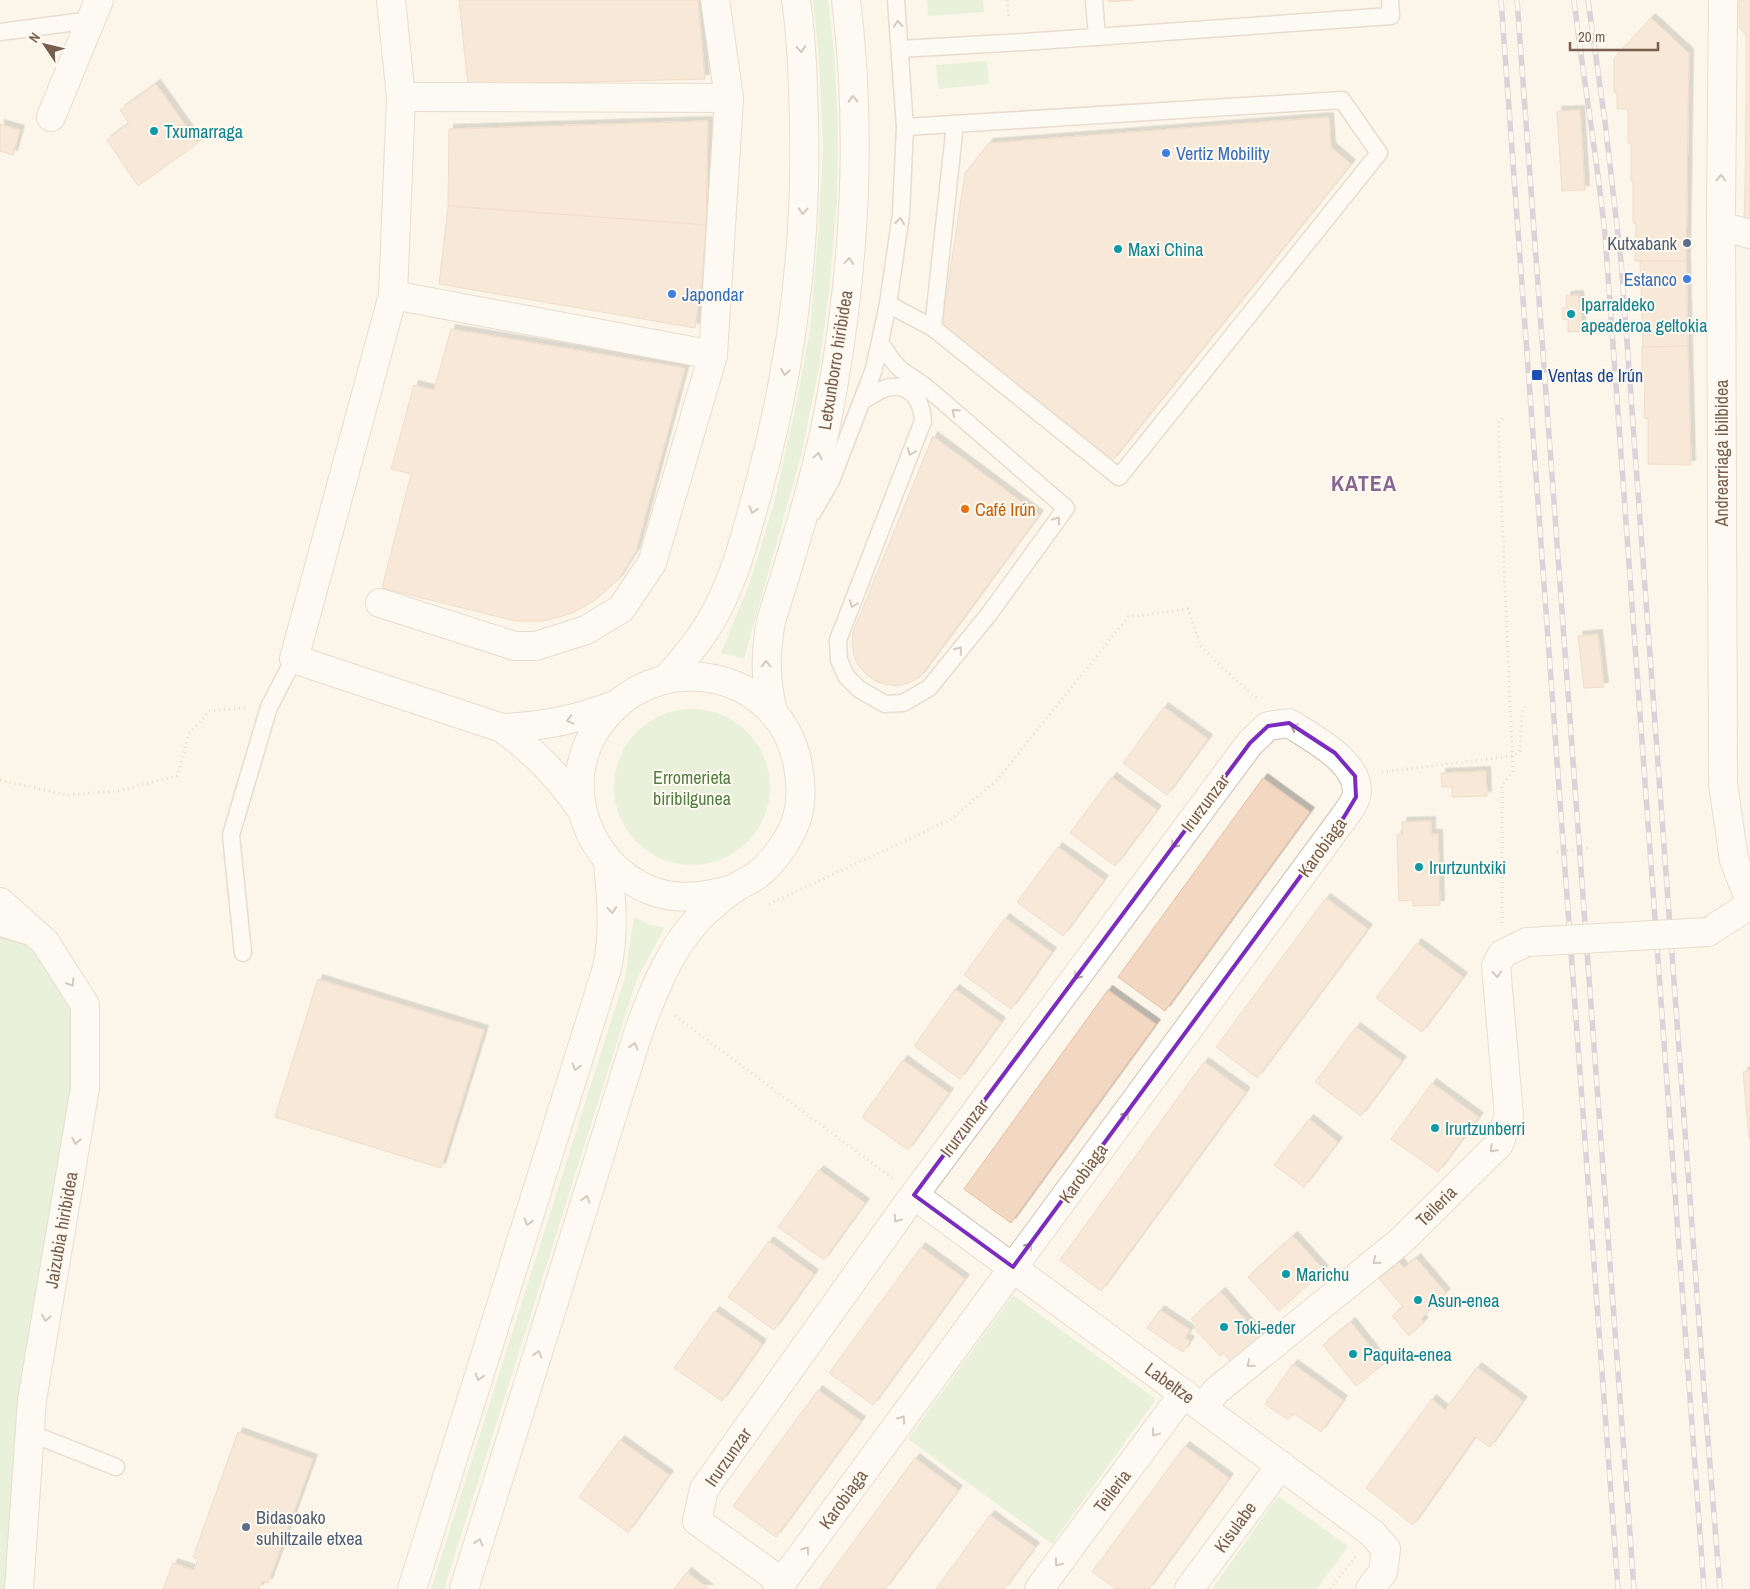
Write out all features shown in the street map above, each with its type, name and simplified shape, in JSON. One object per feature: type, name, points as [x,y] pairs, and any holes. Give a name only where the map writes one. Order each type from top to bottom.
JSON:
[{"type":"street","points":[[391,0],[401,98],[393,295],[294,659],[502,728],[546,764],[582,810]]},
{"type":"street","points":[[380,603],[515,646],[536,646],[586,630],[621,608],[652,563],[712,355],[729,98],[715,0]]},
{"type":"street","points":[[667,678],[687,657],[704,634],[730,582],[769,450],[784,378],[796,304],[803,231],[804,83],[796,0]]},
{"type":"street","name":"Letxunborro hiribidea","points":[[773,712],[766,666],[767,643],[771,621],[796,540],[816,465],[833,389],[851,244],[854,147],[853,79],[846,0]]},
{"type":"street","name":"Andrearriaga ibilbidea","points":[[1723,0],[1721,226],[1723,784],[1734,860],[1750,903]]},
{"type":"street","points":[[51,117],[95,10]]},
{"type":"street","points":[[401,98],[729,98]]},
{"type":"street","points":[[1721,226],[1750,234]]},
{"type":"street","points":[[393,295],[712,355]]},
{"type":"street","points":[[464,1589],[642,1021],[656,985],[675,949],[700,918],[734,889],[758,874],[783,848],[798,815],[802,783],[796,751],[787,730],[773,712],[751,693],[724,680],[696,675],[667,678],[640,687],[617,704],[598,726],[585,751],[580,780],[582,810],[591,837],[608,861],[628,879],[653,891],[680,897],[698,897],[734,889]]},
{"type":"street","points":[[502,728],[559,723],[617,704]]},
{"type":"street","points":[[1289,723],[1335,753],[1354,776]]},
{"type":"street","name":"Irurzunzar","points":[[779,1585],[697,1521],[704,1489],[914,1195],[1250,743],[1268,726],[1289,723]]},
{"type":"street","name":"Karobiaga","points":[[779,1585],[1344,818],[1356,797],[1354,776]]},
{"type":"street","points":[[412,1589],[607,968],[611,951],[613,920],[608,861]]},
{"type":"street","name":"Jaizubia hiribidea","points":[[0,902],[45,942],[85,1005],[85,1088],[32,1400],[19,1589]]},
{"type":"street","points":[[1502,954],[1526,942],[1708,932],[1750,903]]},
{"type":"street","name":"Teileria","points":[[1039,1589],[1193,1400],[1216,1391],[1401,1241],[1499,1144],[1509,1116],[1496,966],[1502,954]]},
{"type":"street","name":"Labeltze","points":[[914,1195],[1372,1534],[1386,1549],[1383,1572],[1370,1589]]},
{"type":"street","name":"Kisulabe","points":[[1190,1589],[1281,1465]]},
{"type":"lane","points":[[796,540],[831,481],[874,369],[888,304],[901,214],[905,127],[896,0]]},
{"type":"lane","points":[[1094,0],[1096,37]]},
{"type":"lane","points":[[900,49],[1391,16],[1390,0]]},
{"type":"lane","points":[[0,32],[95,10]]},
{"type":"lane","points":[[888,304],[933,328],[1119,477],[1379,153],[1342,100],[905,127]]},
{"type":"lane","points":[[933,328],[955,124]]},
{"type":"lane","points":[[862,401],[891,387],[907,389],[917,399],[922,409],[923,421],[838,640],[840,660],[846,676],[859,689],[885,704],[903,703],[929,688],[989,614],[1066,508],[917,379],[902,371],[893,362],[880,343]]},
{"type":"lane","points":[[243,953],[231,834],[269,707],[294,659]]},
{"type":"lane","points":[[0,928],[12,930],[45,942]]},
{"type":"lane","points":[[30,1433],[116,1466]]},
{"type":"path","points":[[1007,0],[1010,28]]},
{"type":"path","points":[[1502,954],[1502,785],[1514,772],[1498,423],[1505,417]]},
{"type":"path","points":[[764,907],[950,820],[997,780],[1128,617],[1188,609],[1201,646],[1247,690],[1289,723]]},
{"type":"path","points":[[1354,776],[1513,756],[1520,751],[1522,712],[1528,704]]},
{"type":"path","points":[[0,780],[67,795],[118,791],[177,776],[189,734],[209,711],[269,707]]},
{"type":"path","points":[[1557,852],[1588,848]]},
{"type":"path","points":[[672,1014],[914,1195]]},
{"type":"path","points":[[1330,1589],[1372,1534]]},
{"type":"highlighted area","points":[[1289,723],[1335,753],[1355,776],[1356,797],[1344,817],[1013,1267],[914,1195],[1250,743],[1268,726]]},
{"type":"green space","points":[[813,0],[828,0],[834,52],[838,125],[837,201],[829,292],[819,368],[801,456],[744,659],[721,653],[750,582],[774,503],[796,405],[810,330],[823,148],[819,60]]},
{"type":"green space","points":[[927,0],[983,0],[984,12],[928,16]]},
{"type":"green space","points":[[987,61],[989,84],[939,89],[936,65]]},
{"type":"green space","name":"Erromerieta biribilgunea","points":[[684,709],[700,709],[715,712],[729,718],[752,737],[761,750],[767,764],[770,787],[769,802],[761,824],[742,847],[729,856],[715,862],[700,865],[684,865],[669,862],[655,856],[632,837],[623,824],[617,810],[614,795],[614,779],[617,764],[623,750],[642,727],[655,718],[669,712]]},
{"type":"green space","points":[[634,917],[649,925],[665,927],[637,979],[444,1589],[431,1589],[625,977]]},
{"type":"green space","points":[[0,936],[45,942],[85,1005],[19,1589],[0,1589]]},
{"type":"green space","points":[[1013,1295],[1156,1399],[1052,1544],[908,1439]]},
{"type":"green space","points":[[1278,1496],[1348,1546],[1317,1589],[1212,1589]]},
{"type":"building","points":[[459,0],[698,0],[705,79],[468,85]]},
{"type":"building","points":[[1108,0],[1133,0],[1109,2]]},
{"type":"building","points":[[1739,0],[1750,0],[1750,107],[1746,107],[1746,35],[1739,27]]},
{"type":"building","points":[[1651,18],[1689,53],[1686,261],[1635,261],[1636,223],[1633,223],[1633,181],[1631,181],[1631,144],[1628,143],[1628,109],[1617,109],[1617,93],[1614,93],[1614,58]]},
{"type":"building","name":"Txumarraga","points":[[156,84],[198,143],[138,186],[107,140],[129,123],[120,110]]},
{"type":"building","points":[[1746,107],[1750,107],[1750,190],[1745,190]]},
{"type":"building","points":[[1580,110],[1585,190],[1562,191],[1557,111]]},
{"type":"building","name":"Maxi China","points":[[1329,117],[1331,147],[1351,164],[1112,461],[942,325],[965,173],[989,143]]},
{"type":"building","points":[[708,121],[706,225],[448,206],[449,129]]},
{"type":"building","points":[[0,124],[20,130],[13,155],[0,151]]},
{"type":"building","points":[[1745,190],[1750,190],[1750,221],[1744,220]]},
{"type":"building","points":[[448,206],[706,225],[702,278],[695,328],[439,284]]},
{"type":"building","points":[[1640,261],[1686,261],[1688,346],[1643,347]]},
{"type":"building","name":"Iparraldeko apeaderoa geltokia","points":[[1579,295],[1582,331],[1568,332],[1568,320],[1563,319],[1562,308],[1567,308],[1566,296]]},
{"type":"building","points":[[451,329],[685,368],[636,551],[618,580],[594,601],[570,614],[543,621],[515,621],[382,588],[411,474],[391,469],[414,385],[434,390]]},
{"type":"building","points":[[1688,346],[1691,465],[1648,464],[1648,419],[1644,418],[1645,383],[1642,382],[1642,347]]},
{"type":"building","points":[[933,436],[1039,515],[920,677],[896,686],[875,681],[858,665],[852,644],[853,632]]},
{"type":"building","points":[[1598,634],[1604,687],[1584,688],[1578,636]]},
{"type":"building","points":[[1164,707],[1208,739],[1167,795],[1123,763]]},
{"type":"building","points":[[1486,771],[1487,796],[1452,797],[1452,787],[1442,787],[1441,773]]},
{"type":"building","points":[[1112,777],[1157,810],[1115,866],[1070,833]]},
{"type":"building","points":[[1263,778],[1310,812],[1165,1011],[1118,977]]},
{"type":"building","name":"Irurtzuntxiki","points":[[1431,821],[1431,834],[1438,834],[1440,905],[1413,906],[1413,900],[1399,901],[1397,834],[1403,834],[1402,822]]},
{"type":"building","points":[[1058,847],[1104,880],[1063,936],[1017,902]]},
{"type":"building","points":[[1326,898],[1368,929],[1257,1078],[1216,1047]]},
{"type":"building","points":[[1005,918],[1052,952],[1011,1009],[964,975]]},
{"type":"building","points":[[1417,943],[1463,977],[1422,1032],[1376,998]]},
{"type":"building","points":[[318,979],[484,1030],[441,1168],[275,1117]]},
{"type":"building","points":[[955,989],[1001,1022],[960,1079],[914,1046]]},
{"type":"building","points":[[1108,990],[1156,1024],[1011,1223],[964,1189]]},
{"type":"building","points":[[1356,1027],[1402,1061],[1361,1116],[1315,1082]]},
{"type":"building","points":[[903,1060],[949,1093],[908,1150],[862,1117]]},
{"type":"building","points":[[1204,1062],[1246,1092],[1101,1291],[1060,1260]]},
{"type":"building","points":[[1750,1071],[1750,1138],[1749,1138],[1743,1072]]},
{"type":"building","name":"Irurtzunberri","points":[[1432,1083],[1479,1117],[1438,1172],[1391,1139]]},
{"type":"building","points":[[1309,1119],[1338,1142],[1304,1187],[1274,1165]]},
{"type":"building","points":[[819,1170],[865,1203],[824,1260],[778,1227]]},
{"type":"building","name":"Marichu","points":[[1293,1236],[1324,1270],[1279,1311],[1248,1277]]},
{"type":"building","points":[[769,1241],[814,1274],[774,1330],[728,1297]]},
{"type":"building","points":[[921,1247],[965,1279],[873,1405],[829,1373]]},
{"type":"building","name":"Asun-enea","points":[[1416,1258],[1446,1293],[1421,1319],[1424,1322],[1409,1336],[1392,1316],[1403,1307],[1379,1279],[1399,1262],[1404,1268]]},
{"type":"building","name":"Toki-eder","points":[[1221,1292],[1261,1337],[1232,1363],[1223,1353],[1220,1356],[1194,1328],[1197,1325],[1191,1319]]},
{"type":"building","points":[[1160,1310],[1190,1330],[1185,1338],[1190,1341],[1183,1352],[1147,1328]]},
{"type":"building","points":[[715,1311],[762,1344],[722,1401],[674,1368]]},
{"type":"building","name":"Paquita-enea","points":[[1351,1322],[1384,1364],[1356,1386],[1323,1345]]},
{"type":"building","points":[[1293,1364],[1343,1400],[1321,1432],[1293,1413],[1288,1420],[1265,1404]]},
{"type":"building","points":[[1477,1367],[1523,1401],[1490,1447],[1475,1437],[1413,1525],[1366,1488],[1432,1399],[1445,1410]]},
{"type":"building","points":[[818,1390],[861,1421],[776,1537],[733,1506]]},
{"type":"building","points":[[238,1432],[313,1459],[268,1583],[262,1581],[259,1589],[163,1589],[173,1563],[194,1570],[198,1559],[193,1557]]},
{"type":"building","points":[[620,1440],[669,1475],[628,1532],[579,1497]]},
{"type":"building","points":[[1185,1446],[1229,1478],[1149,1589],[1116,1589],[1092,1572]]},
{"type":"building","points":[[915,1458],[958,1490],[885,1589],[819,1589]]},
{"type":"building","points":[[990,1515],[1035,1547],[1004,1589],[936,1589]]},
{"type":"building","points":[[687,1572],[709,1589],[674,1589]]},
{"type":"railway","points":[[1501,0],[1618,1589]]},
{"type":"railway","points":[[1517,0],[1634,1589]]},
{"type":"railway","points":[[1574,0],[1605,235],[1704,1589]]},
{"type":"railway","points":[[1588,0],[1605,122],[1621,261],[1720,1589]]},
{"type":"place","name":"Txumarraga","points":[[154,131]]},
{"type":"place","name":"Vertiz Mobility","points":[[1166,153]]},
{"type":"place","name":"Kutxabank","points":[[1687,243]]},
{"type":"place","name":"Maxi China","points":[[1118,249]]},
{"type":"place","name":"Estanco","points":[[1687,279]]},
{"type":"place","name":"Japondar","points":[[672,294]]},
{"type":"place","name":"Iparraldeko apeaderoa geltokia","points":[[1571,314]]},
{"type":"place","name":"Ventas de Irún","points":[[1537,375]]},
{"type":"place","name":"Café Irún","points":[[965,509]]},
{"type":"place","name":"Irurtzuntxiki","points":[[1419,867]]},
{"type":"place","name":"Irurtzunberri","points":[[1435,1128]]},
{"type":"place","name":"Marichu","points":[[1286,1274]]},
{"type":"place","name":"Asun-enea","points":[[1418,1300]]},
{"type":"place","name":"Toki-eder","points":[[1224,1327]]},
{"type":"place","name":"Paquita-enea","points":[[1353,1354]]},
{"type":"place","name":"Bidasoako suhiltzaile etxea","points":[[246,1527]]},
{"type":"district","name":"KATEA","points":[[1364,483]]}]
